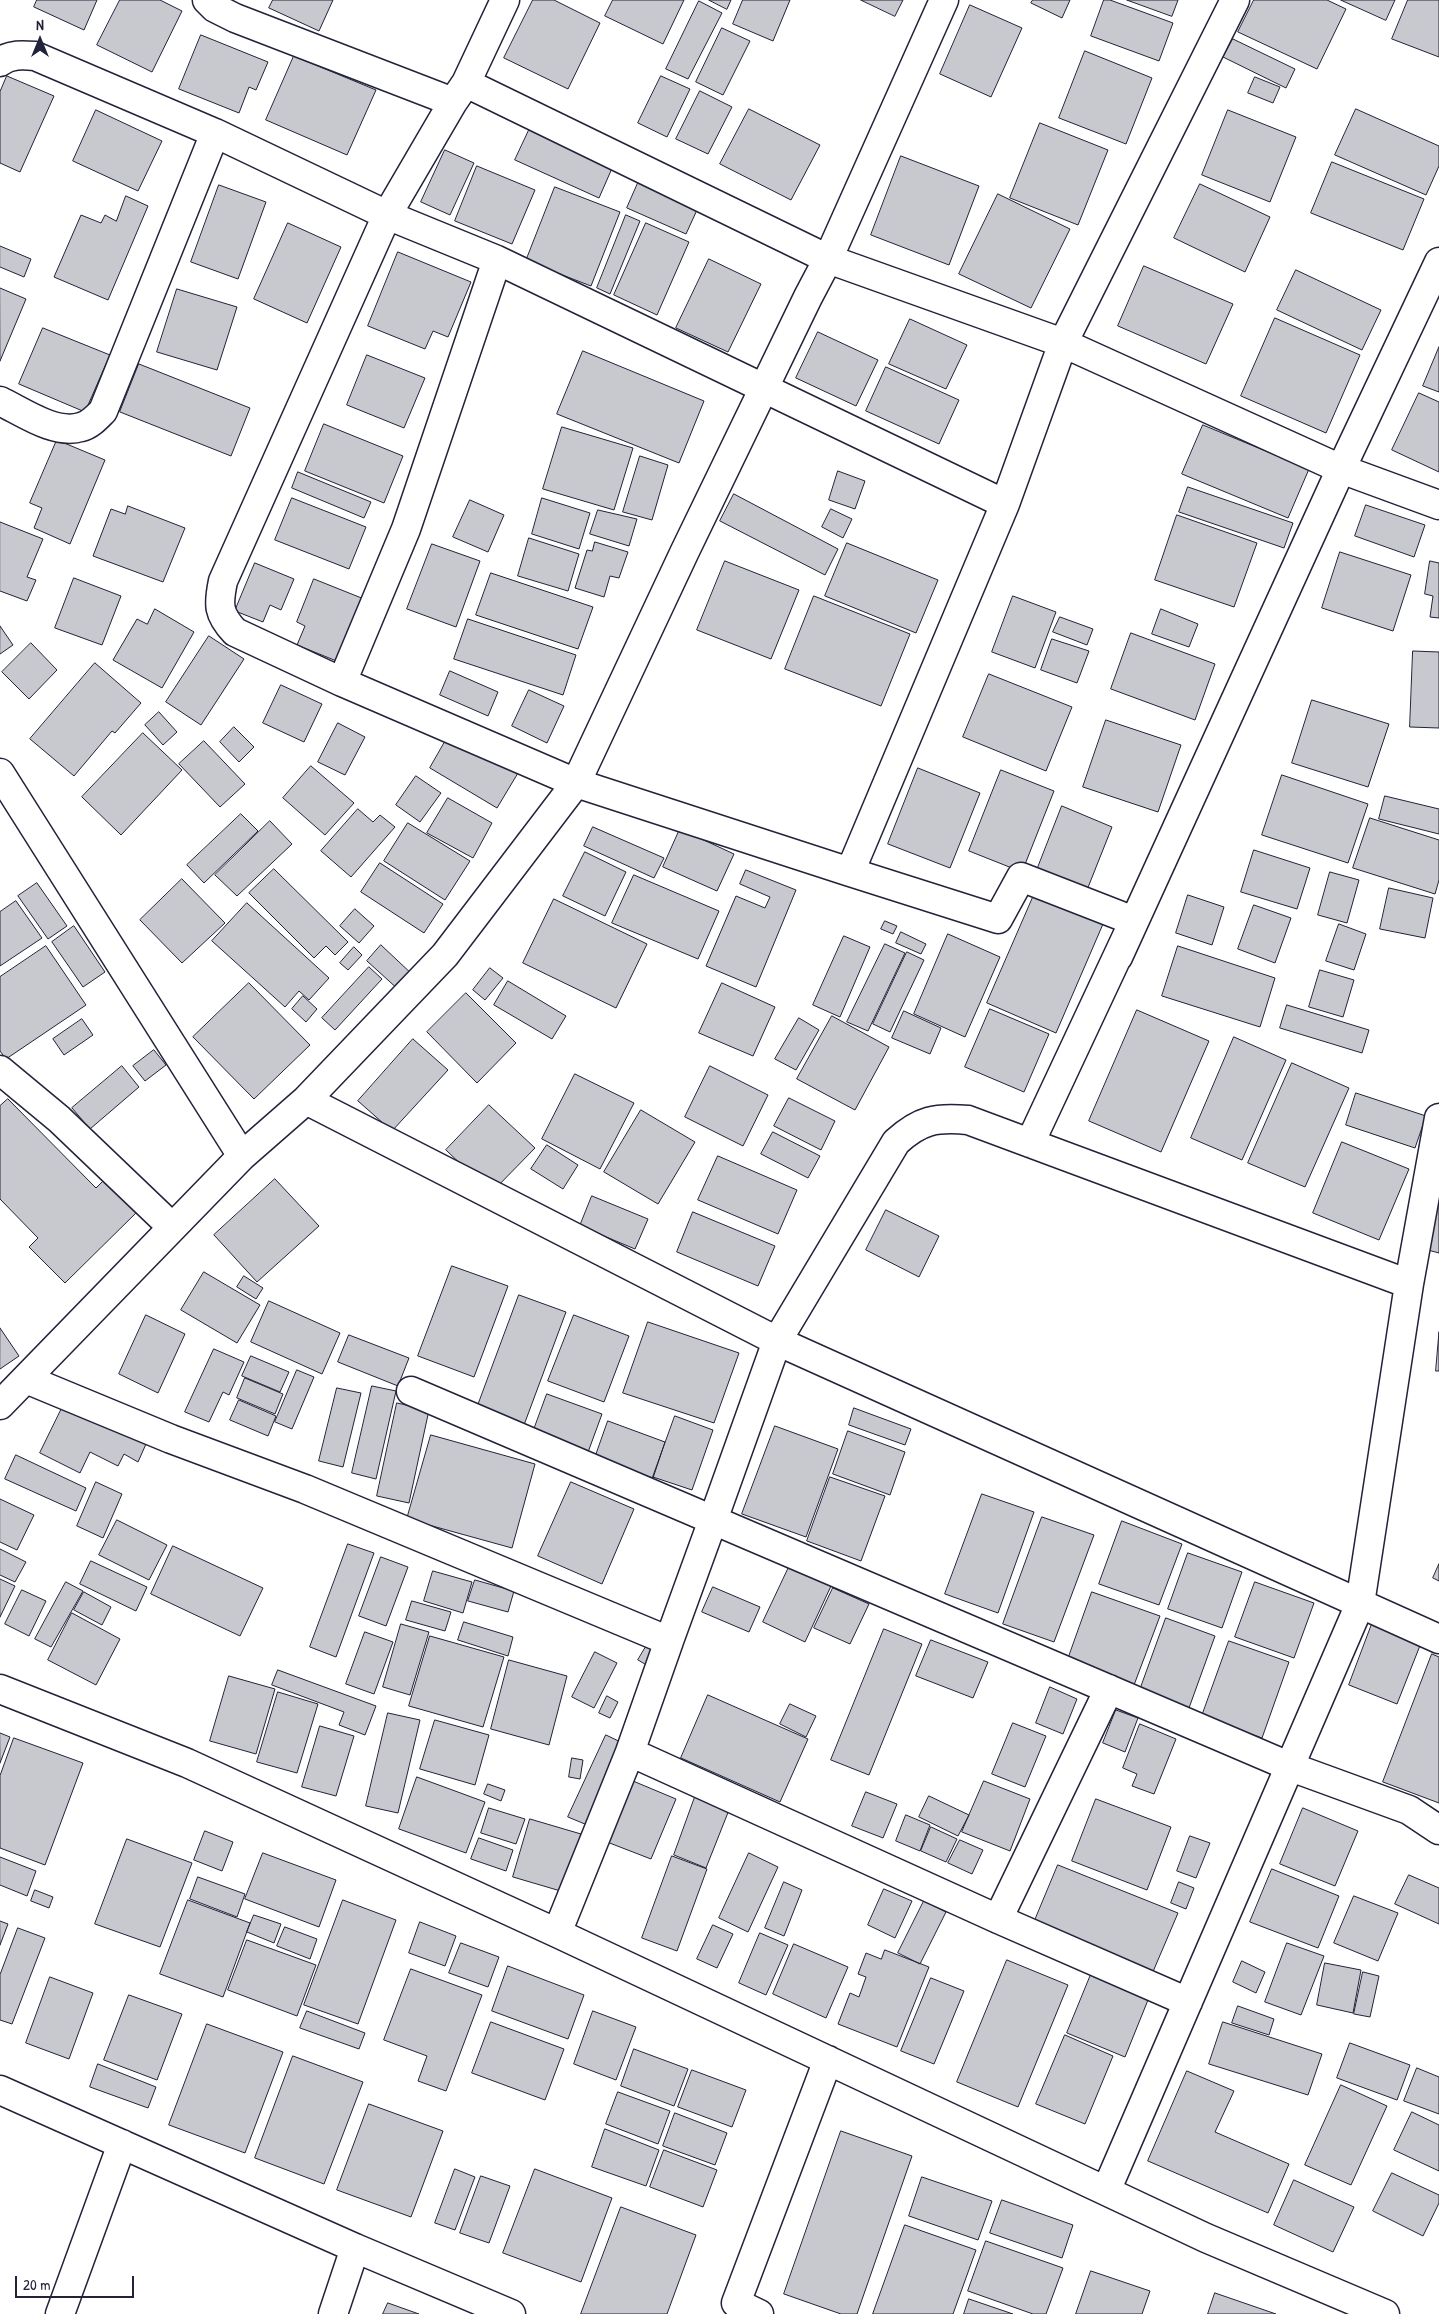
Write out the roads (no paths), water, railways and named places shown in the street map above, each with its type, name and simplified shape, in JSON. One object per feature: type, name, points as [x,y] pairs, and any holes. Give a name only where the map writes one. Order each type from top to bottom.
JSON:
[{"type":"street","points":[[207,0],[215,8],[235,18],[459,92],[828,259],[1063,343],[1341,469],[1439,505]]},
{"type":"street","points":[[505,0],[459,92],[387,215],[223,581],[220,596],[223,620],[235,632],[342,682],[576,783],[850,872],[998,919],[1021,877],[1134,920],[1118,957]]},
{"type":"street","points":[[0,1405],[242,1156],[306,1100],[445,955],[576,783],[828,259],[944,0]]},
{"type":"street","points":[[850,872],[1005,504],[1063,343],[1235,0]]},
{"type":"street","points":[[0,62],[5,58],[18,55],[35,56],[214,133],[387,215],[497,260],[765,387],[1005,504]]},
{"type":"street","points":[[0,402],[48,424],[63,428],[81,428],[95,420],[103,411],[214,133]]},
{"type":"street","points":[[342,682],[406,529],[497,260]]},
{"type":"street","points":[[1030,1143],[1118,957],[1341,469],[1439,262]]},
{"type":"street","points":[[0,773],[242,1156]]},
{"type":"street","points":[[0,1070],[58,1120],[172,1227]]},
{"type":"street","points":[[306,1100],[777,1341],[1439,1639]]},
{"type":"street","points":[[558,1933],[630,1752],[777,1341],[896,1142],[911,1128],[948,1118],[968,1120],[1409,1284]]},
{"type":"street","points":[[1106,2191],[1291,1768],[1360,1604],[1409,1284],[1439,1118]]},
{"type":"street","points":[[26,1379],[171,1438],[306,1489],[669,1641]]},
{"type":"street","points":[[411,1391],[1291,1768],[1409,1810],[1439,1830]]},
{"type":"street","points":[[0,1689],[187,1763],[558,1933],[1206,2238],[1385,2314]]},
{"type":"street","points":[[998,1919],[1109,1689]]},
{"type":"street","points":[[630,1752],[998,1919],[1188,2002]]},
{"type":"street","points":[[742,2310],[828,2060]]},
{"type":"street","points":[[0,2090],[355,2248],[511,2314]]},
{"type":"street","points":[[60,2314],[122,2144]]},
{"type":"street","points":[[333,2314],[355,2248]]}]
